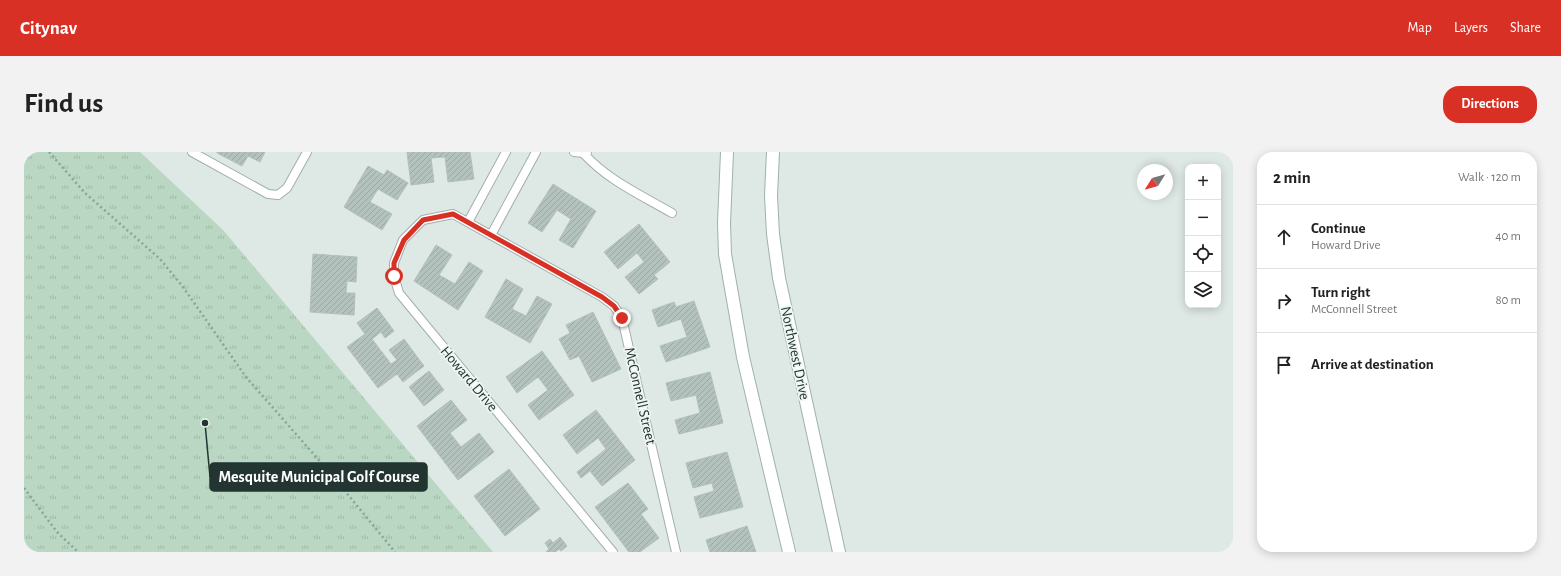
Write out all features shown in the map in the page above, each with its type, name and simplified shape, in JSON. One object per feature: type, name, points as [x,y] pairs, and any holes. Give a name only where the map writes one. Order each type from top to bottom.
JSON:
[{"type":"main road","points":[[727,152],[724,223],[725,254],[743,357],[789,552]]},
{"type":"main road","name":"Northwest Drive","points":[[773,152],[771,196],[773,234],[779,278],[839,552]]},
{"type":"lane","points":[[192,152],[268,194],[278,195],[287,188],[307,152]]},
{"type":"lane","points":[[468,222],[506,152]]},
{"type":"lane","points":[[491,235],[536,152]]},
{"type":"lane","points":[[574,152],[585,153],[597,168],[612,180],[672,213]]},
{"type":"lane","name":"McConnell Street","points":[[453,214],[602,297],[614,306],[622,318],[676,552]]},
{"type":"lane","name":"Howard Drive","points":[[453,214],[423,220],[404,240],[394,263],[394,276],[399,293],[612,552]]},
{"type":"path","points":[[49,152],[85,193],[160,258],[183,287],[246,377],[331,474],[394,552]]},
{"type":"path","points":[[24,488],[57,532],[78,552]]},
{"type":"green space","points":[[24,152],[140,152],[224,231],[493,552],[24,552]]},
{"type":"building","points":[[217,152],[265,152],[260,162],[248,156],[242,166]]},
{"type":"building","points":[[407,152],[470,152],[474,179],[448,182],[445,157],[431,158],[434,182],[411,185]]},
{"type":"building","points":[[368,166],[384,175],[387,170],[408,183],[397,200],[378,189],[370,202],[392,214],[382,230],[344,207]]},
{"type":"building","points":[[553,184],[596,211],[573,248],[559,240],[571,219],[557,210],[542,232],[528,223]]},
{"type":"building","points":[[639,224],[670,262],[654,275],[658,279],[639,294],[625,277],[644,262],[637,253],[618,269],[604,252]]},
{"type":"building","points":[[436,245],[452,255],[439,275],[455,284],[469,262],[483,271],[458,310],[414,281]]},
{"type":"building","points":[[313,254],[357,257],[356,282],[347,281],[346,293],[355,293],[354,315],[310,312]]},
{"type":"building","points":[[506,279],[523,289],[512,309],[526,316],[537,296],[552,304],[530,343],[485,317]]},
{"type":"building","points":[[694,301],[710,347],[666,362],[660,346],[687,337],[681,319],[658,327],[652,310],[674,302],[676,307]]},
{"type":"building","points":[[377,308],[394,331],[385,338],[381,332],[372,339],[391,364],[397,360],[389,350],[404,339],[424,366],[403,382],[397,374],[378,388],[347,347],[365,334],[357,323]]},
{"type":"building","points":[[593,312],[621,369],[592,382],[579,356],[570,360],[559,339],[570,333],[566,325]]},
{"type":"building","points":[[542,351],[574,395],[539,420],[528,405],[548,390],[538,377],[517,393],[506,377]]},
{"type":"building","points":[[429,371],[444,390],[424,406],[409,387]]},
{"type":"building","points":[[710,372],[723,423],[679,434],[675,420],[700,413],[696,395],[671,401],[666,383]]},
{"type":"building","points":[[451,400],[467,420],[450,433],[461,447],[479,433],[494,452],[458,480],[417,426]]},
{"type":"building","points":[[596,410],[635,460],[602,486],[590,471],[581,478],[577,472],[606,449],[598,438],[577,454],[563,435]]},
{"type":"building","points":[[727,452],[743,507],[700,518],[694,497],[714,491],[712,483],[693,488],[686,463]]},
{"type":"building","points":[[509,469],[540,509],[505,536],[474,496]]},
{"type":"building","points":[[628,483],[648,509],[641,514],[659,538],[640,552],[629,552],[595,507]]},
{"type":"building","points":[[747,526],[756,552],[710,552],[706,540]]},
{"type":"building","points":[[560,537],[567,546],[561,551],[559,549],[555,552],[546,552],[549,549],[545,543],[550,539],[553,543]]},
{"type":"place","name":"Mesquite Municipal Golf Course","points":[[205,423]]},
{"type":"route","points":[[394,276],[394,263],[404,240],[423,220],[453,214],[602,297],[614,306],[622,318]]}]
